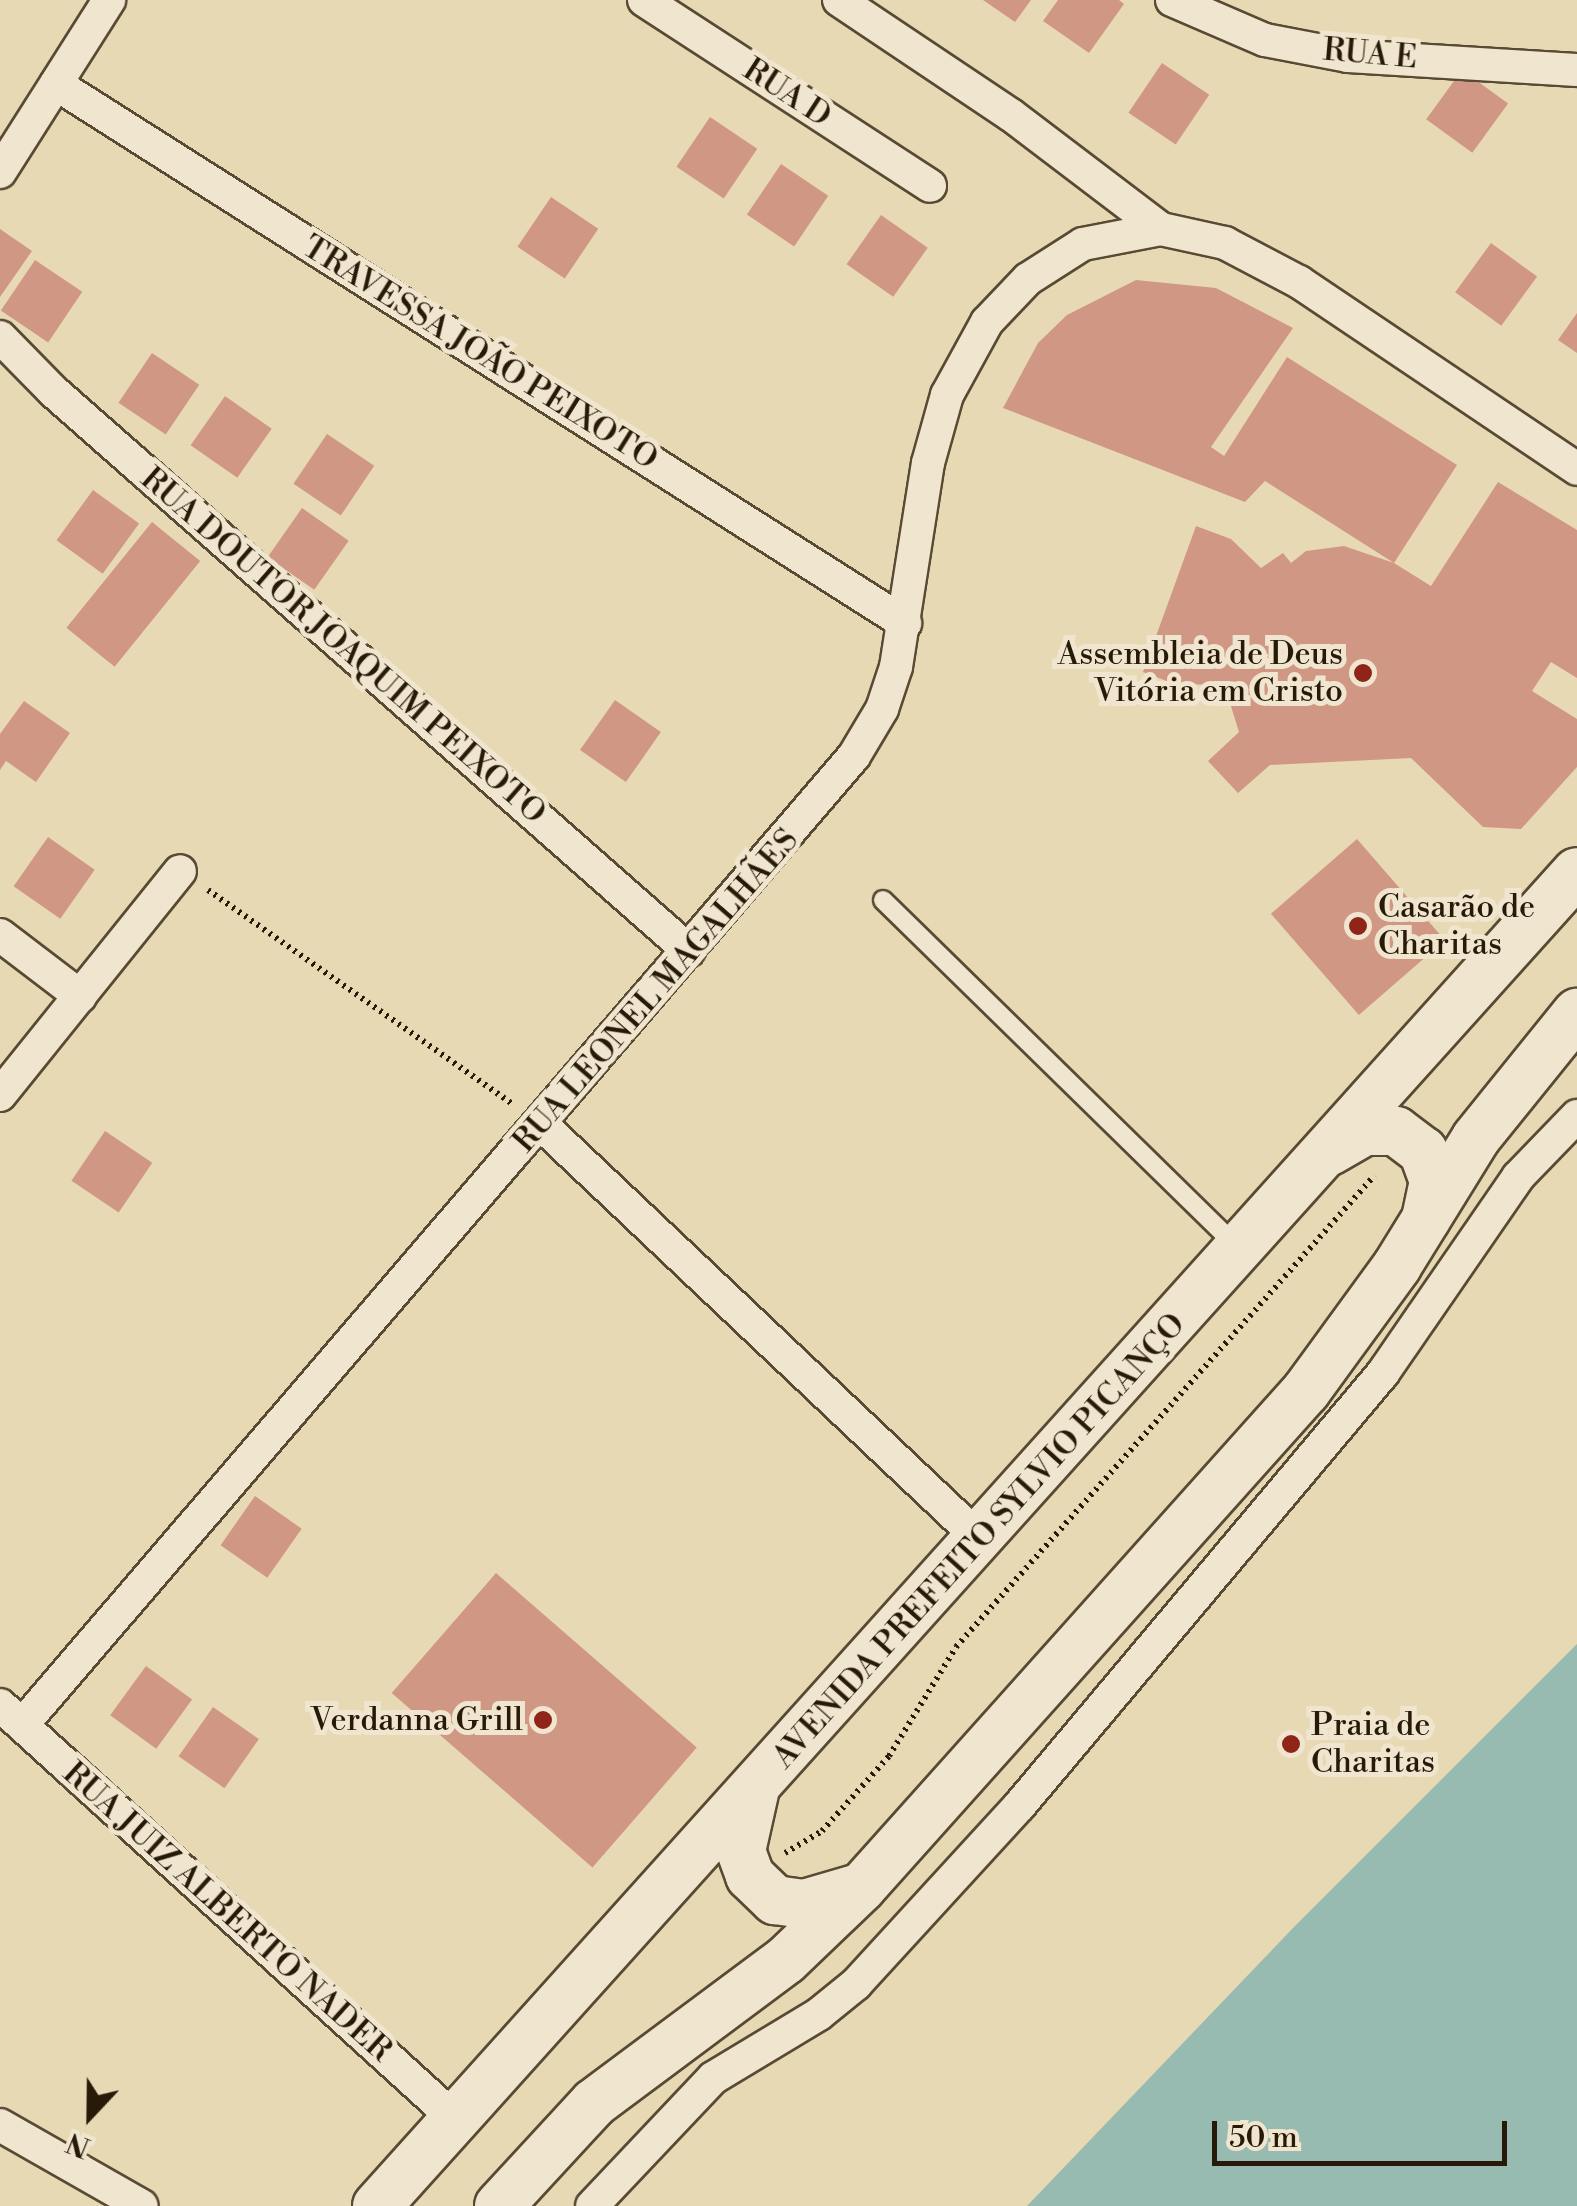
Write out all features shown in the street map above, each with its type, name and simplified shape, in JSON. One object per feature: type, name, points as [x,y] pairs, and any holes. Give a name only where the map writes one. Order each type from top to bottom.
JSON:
[{"type":"main road","name":"AVENIDA PREFEITO SYLVIO PICANÇO","points":[[377,2206],[1241,1251],[1577,872]]},
{"type":"main road","points":[[499,2206],[594,2102],[786,1960],[862,1887],[1306,1391],[1426,1219],[1476,1138],[1577,1013]]},
{"type":"main road","points":[[1326,1153],[1364,1131],[1396,1131],[1423,1152],[1434,1181],[1426,1219]]},
{"type":"main road","points":[[755,1790],[743,1821],[746,1867],[775,1900],[804,1904],[862,1887]]},
{"type":"street","points":[[0,172],[109,0]]},
{"type":"street","name":"RUA D","points":[[644,0],[930,186]]},
{"type":"street","points":[[839,0],[1010,114],[1161,229],[1225,243],[1299,282],[1577,469]]},
{"type":"street","name":"RUA E","points":[[1172,0],[1265,40],[1348,56],[1577,70]]},
{"type":"street","name":"TRAVESSA JOÃO PEIXOTO","points":[[56,84],[905,622]]},
{"type":"street","name":"RUA LEONEL MAGALHÃES","points":[[11,1715],[542,1125],[854,756],[882,709],[905,622],[928,463],[947,395],[987,322],[1028,279],[1083,244],[1161,229]]},
{"type":"street","name":"RUA DOUTOR JOAQUIM PEIXOTO","points":[[0,337],[53,392],[689,951]]},
{"type":"street","points":[[0,1094],[180,870]]},
{"type":"street","points":[[0,935],[80,996]]},
{"type":"street","points":[[592,2206],[713,2078],[820,2014],[856,1984],[1020,1805],[1383,1373],[1518,1176],[1577,1116]]},
{"type":"street","points":[[542,1125],[980,1539]]},
{"type":"street","name":"RUA JUIZ ALBERTO NADER","points":[[11,1715],[454,2118]]},
{"type":"street","points":[[0,2125],[142,2206]]},
{"type":"lane","points":[[884,900],[1241,1251]]},
{"type":"path","points":[[180,870],[542,1125]]},
{"type":"path","points":[[746,1867],[822,1831],[889,1756],[937,1670],[1373,1179],[1396,1131]]},
{"type":"water","points":[[1577,1644],[1577,2206],[1027,2206],[1294,1927]]},
{"type":"building","points":[[983,0],[1031,0],[1015,22]]},
{"type":"building","points":[[1058,0],[1119,0],[1124,4],[1089,53],[1043,21]]},
{"type":"building","points":[[1162,63],[1209,95],[1176,145],[1128,113]]},
{"type":"building","points":[[1462,70],[1508,104],[1472,153],[1426,119]]},
{"type":"building","points":[[710,117],[757,149],[724,199],[676,167]]},
{"type":"building","points":[[781,164],[828,196],[794,246],[747,215]]},
{"type":"building","points":[[551,197],[598,229],[565,279],[517,247]]},
{"type":"building","points":[[881,215],[928,248],[893,297],[847,264]]},
{"type":"building","points":[[0,229],[32,251],[0,297]]},
{"type":"building","points":[[1491,243],[1537,277],[1501,326],[1455,292]]},
{"type":"building","points":[[35,260],[82,292],[48,342],[1,311]]},
{"type":"building","points":[[1136,280],[1216,288],[1293,328],[1211,447],[1224,456],[1287,357],[1457,465],[1394,563],[1265,481],[1245,502],[1003,408],[1038,343],[1067,315]]},
{"type":"building","points":[[1577,313],[1577,353],[1558,340]]},
{"type":"building","points":[[152,353],[199,385],[166,435],[118,403]]},
{"type":"building","points":[[225,396],[272,429],[237,478],[191,445]]},
{"type":"building","points":[[327,434],[374,466],[341,516],[293,484]]},
{"type":"building","name":"Assembleia de Deus Vitória em Cristo","points":[[1498,482],[1577,530],[1577,678],[1551,662],[1532,691],[1577,719],[1577,767],[1521,829],[1483,827],[1411,758],[1270,765],[1238,793],[1208,761],[1239,732],[1224,684],[1177,685],[1143,672],[1196,526],[1231,539],[1261,568],[1283,553],[1291,563],[1306,551],[1344,546],[1394,563],[1431,586]]},
{"type":"building","points":[[93,490],[139,524],[103,574],[57,540]]},
{"type":"building","points":[[302,508],[349,541],[314,590],[268,557]]},
{"type":"building","points":[[152,522],[200,561],[115,667],[66,628]]},
{"type":"building","points":[[615,700],[661,732],[626,782],[580,750]]},
{"type":"building","points":[[24,701],[70,733],[36,782],[6,761],[0,770],[0,734]]},
{"type":"building","points":[[48,837],[95,870],[60,919],[14,886]]},
{"type":"building","name":"Casarão de Charitas","points":[[1357,839],[1445,940],[1359,1015],[1271,914]]},
{"type":"building","points":[[105,1131],[152,1163],[119,1213],[71,1181]]},
{"type":"building","points":[[255,1496],[302,1529],[267,1578],[221,1545]]},
{"type":"building","name":"Verdanna Grill","points":[[496,1573],[697,1748],[592,1868],[392,1693]]},
{"type":"building","points":[[146,1666],[192,1700],[156,1749],[110,1715]]},
{"type":"building","points":[[213,1707],[259,1739],[224,1788],[179,1756]]},
{"type":"place","name":"Assembleia de Deus Vitória em Cristo","points":[[1363,673]]},
{"type":"place","name":"Casarão de Charitas","points":[[1358,926]]},
{"type":"place","name":"Verdanna Grill","points":[[543,1720]]},
{"type":"place","name":"Praia de Charitas","points":[[1291,1744]]}]
